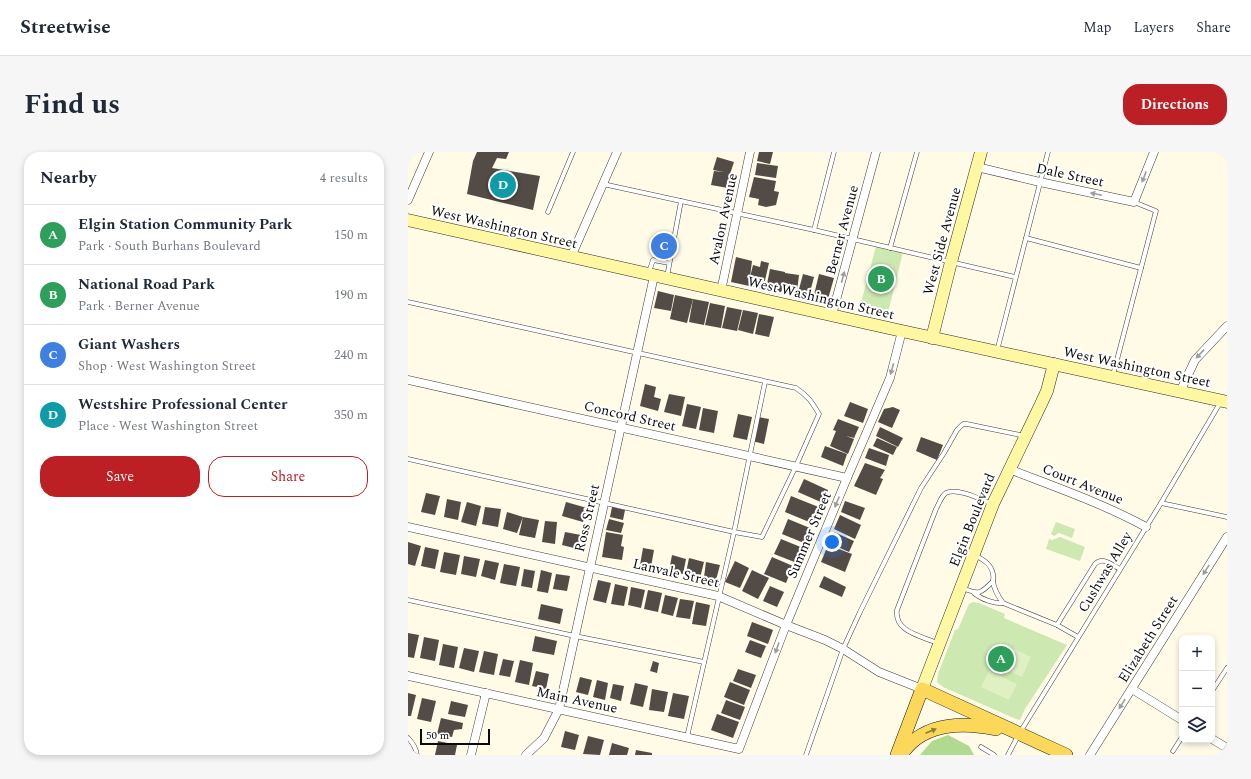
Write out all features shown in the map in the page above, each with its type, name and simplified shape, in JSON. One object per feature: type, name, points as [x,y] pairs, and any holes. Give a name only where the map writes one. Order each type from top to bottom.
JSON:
[{"type":"main road","points":[[897,755],[922,689],[1066,755]]},
{"type":"main road","points":[[900,755],[911,743],[924,734],[938,728],[953,725],[968,724],[1019,734]]},
{"type":"street","points":[[408,200],[429,152]]},
{"type":"street","points":[[571,257],[617,152]]},
{"type":"street","name":"Avalon Avenue","points":[[721,291],[750,152]]},
{"type":"street","name":"Berner Avenue","points":[[832,315],[876,152]]},
{"type":"street","name":"West Side Avenue","points":[[932,338],[981,152]]},
{"type":"street","points":[[1134,202],[1154,152]]},
{"type":"street","name":"Dale Street","points":[[977,167],[1134,202]]},
{"type":"street","name":"West Washington Street","points":[[408,220],[666,279],[1224,401]]},
{"type":"street","name":"Ross Street","points":[[526,755],[544,738],[559,709],[637,353],[651,275]]},
{"type":"street","points":[[1180,392],[1195,360],[1227,326]]},
{"type":"street","name":"Summer Street","points":[[740,749],[786,625],[890,378],[902,331]]},
{"type":"street","name":"Elgin Boulevard","points":[[922,689],[993,504],[1047,391],[1054,364]]},
{"type":"street","name":"Concord Street","points":[[408,380],[847,478]]},
{"type":"street","name":"Court Avenue","points":[[1009,469],[1123,514],[1146,527]]},
{"type":"street","name":"Lanvale Street","points":[[408,527],[718,596],[786,625],[826,640],[879,672],[922,689]]},
{"type":"street","name":"Elizabeth Street","points":[[1090,755],[1227,537]]},
{"type":"street","name":"Main Avenue","points":[[408,676],[740,749]]},
{"type":"street","points":[[1132,689],[1179,718]]},
{"type":"street","points":[[471,755],[486,693]]},
{"type":"street","points":[[1215,741],[1227,748]]},
{"type":"lane","points":[[548,212],[573,152]]},
{"type":"lane","points":[[814,230],[834,152]]},
{"type":"lane","points":[[890,248],[917,152]]},
{"type":"lane","points":[[997,352],[1048,152]]},
{"type":"lane","points":[[603,184],[814,230],[1015,277]]},
{"type":"lane","points":[[666,279],[681,201]]},
{"type":"lane","points":[[1112,377],[1156,211],[1134,202]]},
{"type":"lane","points":[[1026,238],[1141,268]]},
{"type":"lane","points":[[651,275],[652,260],[669,263]]},
{"type":"lane","points":[[408,302],[796,388],[812,402],[820,414],[762,537],[408,459]]},
{"type":"lane","points":[[686,737],[734,532],[764,382]]},
{"type":"lane","name":"Cushwas Alley","points":[[1008,755],[1019,734],[1078,637],[1224,401]]},
{"type":"lane","points":[[806,755],[843,649],[860,612],[921,488],[944,454],[957,430],[963,424],[967,424],[1025,436]]},
{"type":"lane","points":[[939,643],[908,631],[901,626],[896,615],[940,499],[946,493],[962,492],[993,504]]},
{"type":"lane","points":[[1161,503],[1227,517]]},
{"type":"lane","points":[[973,554],[982,558],[993,570],[993,587],[1003,604]]},
{"type":"lane","points":[[1057,626],[1098,561],[1103,560],[1120,569]]},
{"type":"lane","points":[[974,593],[980,592],[993,581]]},
{"type":"lane","points":[[961,587],[974,593],[978,597],[997,604],[1003,604],[1057,626],[1078,637]]},
{"type":"lane","points":[[408,600],[704,662]]},
{"type":"lane","points":[[1215,686],[1227,668]]},
{"type":"lane","points":[[408,738],[413,742],[417,755]]},
{"type":"lane","points":[[1173,751],[1179,742]]},
{"type":"lane","points":[[981,747],[994,755]]},
{"type":"green space","points":[[876,246],[903,252],[888,313],[860,307]]},
{"type":"green space","points":[[1056,522],[1075,529],[1072,538],[1059,533],[1054,536],[1051,534]]},
{"type":"green space","points":[[1060,537],[1085,547],[1080,561],[1046,549],[1049,539],[1052,540]]},
{"type":"green space","points":[[973,602],[1005,614],[1004,618],[1067,645],[1025,709],[1020,720],[943,687],[937,682],[938,674],[955,630],[958,629],[969,604]]},
{"type":"green space","points":[[1000,642],[1031,657],[1022,677],[991,663]]},
{"type":"green space","points":[[989,671],[1017,684],[1009,700],[981,687]]},
{"type":"green space","points":[[948,735],[969,746],[974,755],[920,755],[932,741]]},
{"type":"building","points":[[477,152],[509,152],[506,159],[497,158],[492,168],[540,176],[533,210],[467,194],[473,161]]},
{"type":"building","points":[[759,152],[773,152],[770,164],[757,161]]},
{"type":"building","points":[[717,157],[734,162],[728,188],[711,185],[714,171],[724,172],[713,170]]},
{"type":"building","points":[[757,163],[778,166],[776,178],[755,175]]},
{"type":"building","points":[[754,177],[776,181],[774,191],[779,192],[776,205],[766,207],[758,205],[759,199],[749,197]]},
{"type":"building","points":[[736,257],[752,261],[750,277],[753,265],[760,267],[761,261],[769,263],[763,289],[731,282]]},
{"type":"building","points":[[770,269],[799,275],[797,292],[782,290],[781,292],[766,289]]},
{"type":"building","points":[[803,274],[814,277],[809,296],[798,293]]},
{"type":"building","points":[[819,274],[834,278],[828,299],[814,295]]},
{"type":"building","points":[[658,291],[674,295],[671,311],[654,308]]},
{"type":"building","points":[[675,295],[693,299],[687,323],[670,319]]},
{"type":"building","points":[[693,299],[709,302],[704,325],[689,322]]},
{"type":"building","points":[[710,303],[725,306],[721,328],[705,325]]},
{"type":"building","points":[[727,307],[742,310],[737,331],[722,328]]},
{"type":"building","points":[[743,310],[758,313],[753,334],[738,330]]},
{"type":"building","points":[[759,314],[774,317],[769,337],[755,334]]},
{"type":"building","points":[[645,384],[656,387],[654,397],[661,399],[658,411],[640,406]]},
{"type":"building","points":[[669,394],[685,397],[681,416],[664,412]]},
{"type":"building","points":[[850,402],[868,409],[863,423],[844,416]]},
{"type":"building","points":[[687,404],[701,407],[696,429],[682,426]]},
{"type":"building","points":[[893,407],[900,410],[892,428],[878,422],[884,409]]},
{"type":"building","points":[[703,408],[718,411],[714,433],[699,430]]},
{"type":"building","points":[[738,414],[752,417],[747,440],[733,437]]},
{"type":"building","points":[[758,417],[769,419],[764,444],[752,441]]},
{"type":"building","points":[[838,419],[859,427],[854,438],[846,436],[854,439],[848,454],[830,446],[836,431],[833,430]]},
{"type":"building","points":[[880,427],[903,438],[898,447],[876,436]]},
{"type":"building","points":[[921,437],[943,445],[937,460],[916,451]]},
{"type":"building","points":[[877,438],[897,447],[893,455],[873,446]]},
{"type":"building","points":[[825,446],[847,454],[843,466],[821,457]]},
{"type":"building","points":[[869,448],[889,455],[886,466],[865,458]]},
{"type":"building","points":[[865,463],[885,470],[880,478],[883,479],[876,495],[854,486]]},
{"type":"building","points":[[804,479],[828,490],[823,503],[798,492]]},
{"type":"building","points":[[426,493],[440,496],[435,515],[421,512]]},
{"type":"building","points":[[791,496],[821,508],[814,524],[785,512]]},
{"type":"building","points":[[447,499],[461,502],[458,520],[444,517]]},
{"type":"building","points":[[845,501],[865,508],[860,520],[841,512]]},
{"type":"building","points":[[467,502],[481,506],[476,526],[461,522]]},
{"type":"building","points":[[566,502],[587,508],[583,522],[562,516]]},
{"type":"building","points":[[485,507],[501,509],[498,527],[482,524]]},
{"type":"building","points":[[612,507],[625,510],[623,520],[610,517]]},
{"type":"building","points":[[507,512],[523,517],[517,533],[503,529]]},
{"type":"building","points":[[840,515],[861,525],[855,539],[834,529]]},
{"type":"building","points":[[523,517],[539,520],[535,538],[519,535]]},
{"type":"building","points":[[609,519],[624,523],[621,533],[606,530]]},
{"type":"building","points":[[788,519],[810,528],[804,543],[782,534]]},
{"type":"building","points":[[545,521],[557,522],[555,544],[542,542]]},
{"type":"building","points":[[565,532],[581,535],[578,549],[562,545]]},
{"type":"building","points":[[606,532],[623,535],[621,546],[624,547],[622,560],[602,557]]},
{"type":"building","points":[[834,532],[854,541],[849,552],[829,543]]},
{"type":"building","points":[[781,539],[803,548],[797,563],[774,554]]},
{"type":"building","points":[[408,542],[421,546],[415,566],[408,564]]},
{"type":"building","points":[[828,545],[852,554],[845,572],[821,562]]},
{"type":"building","points":[[425,547],[439,550],[435,569],[421,566]]},
{"type":"building","points":[[643,548],[654,550],[651,567],[640,565]]},
{"type":"building","points":[[444,552],[460,555],[456,575],[440,572]]},
{"type":"building","points":[[672,555],[686,559],[683,574],[669,571]]},
{"type":"building","points":[[464,556],[480,559],[476,577],[461,574]]},
{"type":"building","points":[[772,557],[793,566],[786,583],[764,574]]},
{"type":"building","points":[[689,558],[704,562],[700,578],[686,573]]},
{"type":"building","points":[[485,560],[499,563],[495,580],[481,576]]},
{"type":"building","points":[[735,561],[749,568],[740,588],[725,582]]},
{"type":"building","points":[[706,562],[720,565],[716,580],[704,577]]},
{"type":"building","points":[[504,564],[520,567],[516,586],[500,583]]},
{"type":"building","points":[[524,569],[535,571],[532,588],[521,586]]},
{"type":"building","points":[[541,570],[552,573],[548,593],[537,591]]},
{"type":"building","points":[[752,570],[769,578],[758,599],[742,591]]},
{"type":"building","points":[[556,574],[570,576],[567,591],[553,589]]},
{"type":"building","points":[[824,576],[846,587],[842,597],[819,587]]},
{"type":"building","points":[[598,580],[611,583],[606,603],[593,600]]},
{"type":"building","points":[[615,584],[628,587],[624,606],[611,604]]},
{"type":"building","points":[[770,586],[784,592],[777,607],[763,601]]},
{"type":"building","points":[[631,587],[645,590],[641,608],[628,605]]},
{"type":"building","points":[[648,590],[662,593],[658,612],[644,609]]},
{"type":"building","points":[[665,595],[678,598],[673,616],[661,613]]},
{"type":"building","points":[[680,599],[694,601],[690,619],[676,617]]},
{"type":"building","points":[[696,602],[710,605],[706,626],[692,624]]},
{"type":"building","points":[[541,604],[563,609],[560,624],[538,619]]},
{"type":"building","points":[[752,622],[773,630],[768,644],[747,636]]},
{"type":"building","points":[[408,633],[419,635],[414,658],[408,657]]},
{"type":"building","points":[[535,636],[557,641],[554,655],[532,651]]},
{"type":"building","points":[[424,637],[439,640],[435,661],[420,658]]},
{"type":"building","points":[[750,640],[766,646],[761,658],[745,652]]},
{"type":"building","points":[[443,644],[458,647],[454,668],[439,665]]},
{"type":"building","points":[[464,648],[479,651],[474,672],[459,668]]},
{"type":"building","points":[[484,651],[498,654],[494,675],[479,672]]},
{"type":"building","points":[[503,659],[514,661],[510,677],[499,675]]},
{"type":"building","points":[[520,660],[533,663],[529,685],[515,682]]},
{"type":"building","points":[[653,661],[659,663],[657,673],[650,671]]},
{"type":"building","points":[[738,669],[756,675],[751,688],[733,681]]},
{"type":"building","points":[[536,671],[549,674],[546,689],[532,686]]},
{"type":"building","points":[[580,677],[592,680],[588,695],[576,692]]},
{"type":"building","points":[[597,680],[608,683],[605,700],[593,697]]},
{"type":"building","points":[[730,682],[750,690],[744,705],[724,697]]},
{"type":"building","points":[[635,683],[648,686],[643,707],[630,704]]},
{"type":"building","points":[[613,684],[624,686],[621,701],[610,698]]},
{"type":"building","points":[[652,689],[668,692],[664,712],[649,710]]},
{"type":"building","points":[[408,693],[416,695],[411,716],[408,716]]},
{"type":"building","points":[[673,693],[689,696],[684,719],[668,716]]},
{"type":"building","points":[[422,698],[436,701],[431,722],[417,719]]},
{"type":"building","points":[[726,700],[745,707],[740,720],[721,713]]},
{"type":"building","points":[[451,701],[468,705],[465,717],[448,714]]},
{"type":"building","points":[[717,714],[739,722],[733,738],[711,730]]},
{"type":"building","points":[[441,718],[463,723],[462,729],[454,730],[452,737],[437,734]]},
{"type":"building","points":[[565,731],[579,735],[575,750],[561,747]]},
{"type":"building","points":[[588,736],[604,740],[600,755],[583,754]]},
{"type":"building","points":[[438,741],[457,745],[455,755],[435,755]]},
{"type":"building","points":[[612,743],[629,748],[627,755],[609,755]]},
{"type":"building","points":[[636,750],[652,753],[652,755],[635,755]]},
{"type":"place","name":"Westshire Professional Center","points":[[503,185]]},
{"type":"place","name":"Giant Washers","points":[[664,246]]},
{"type":"place","name":"National Road Park","points":[[881,279]]},
{"type":"place","name":"Elgin Station Community Park","points":[[1001,659]]}]
